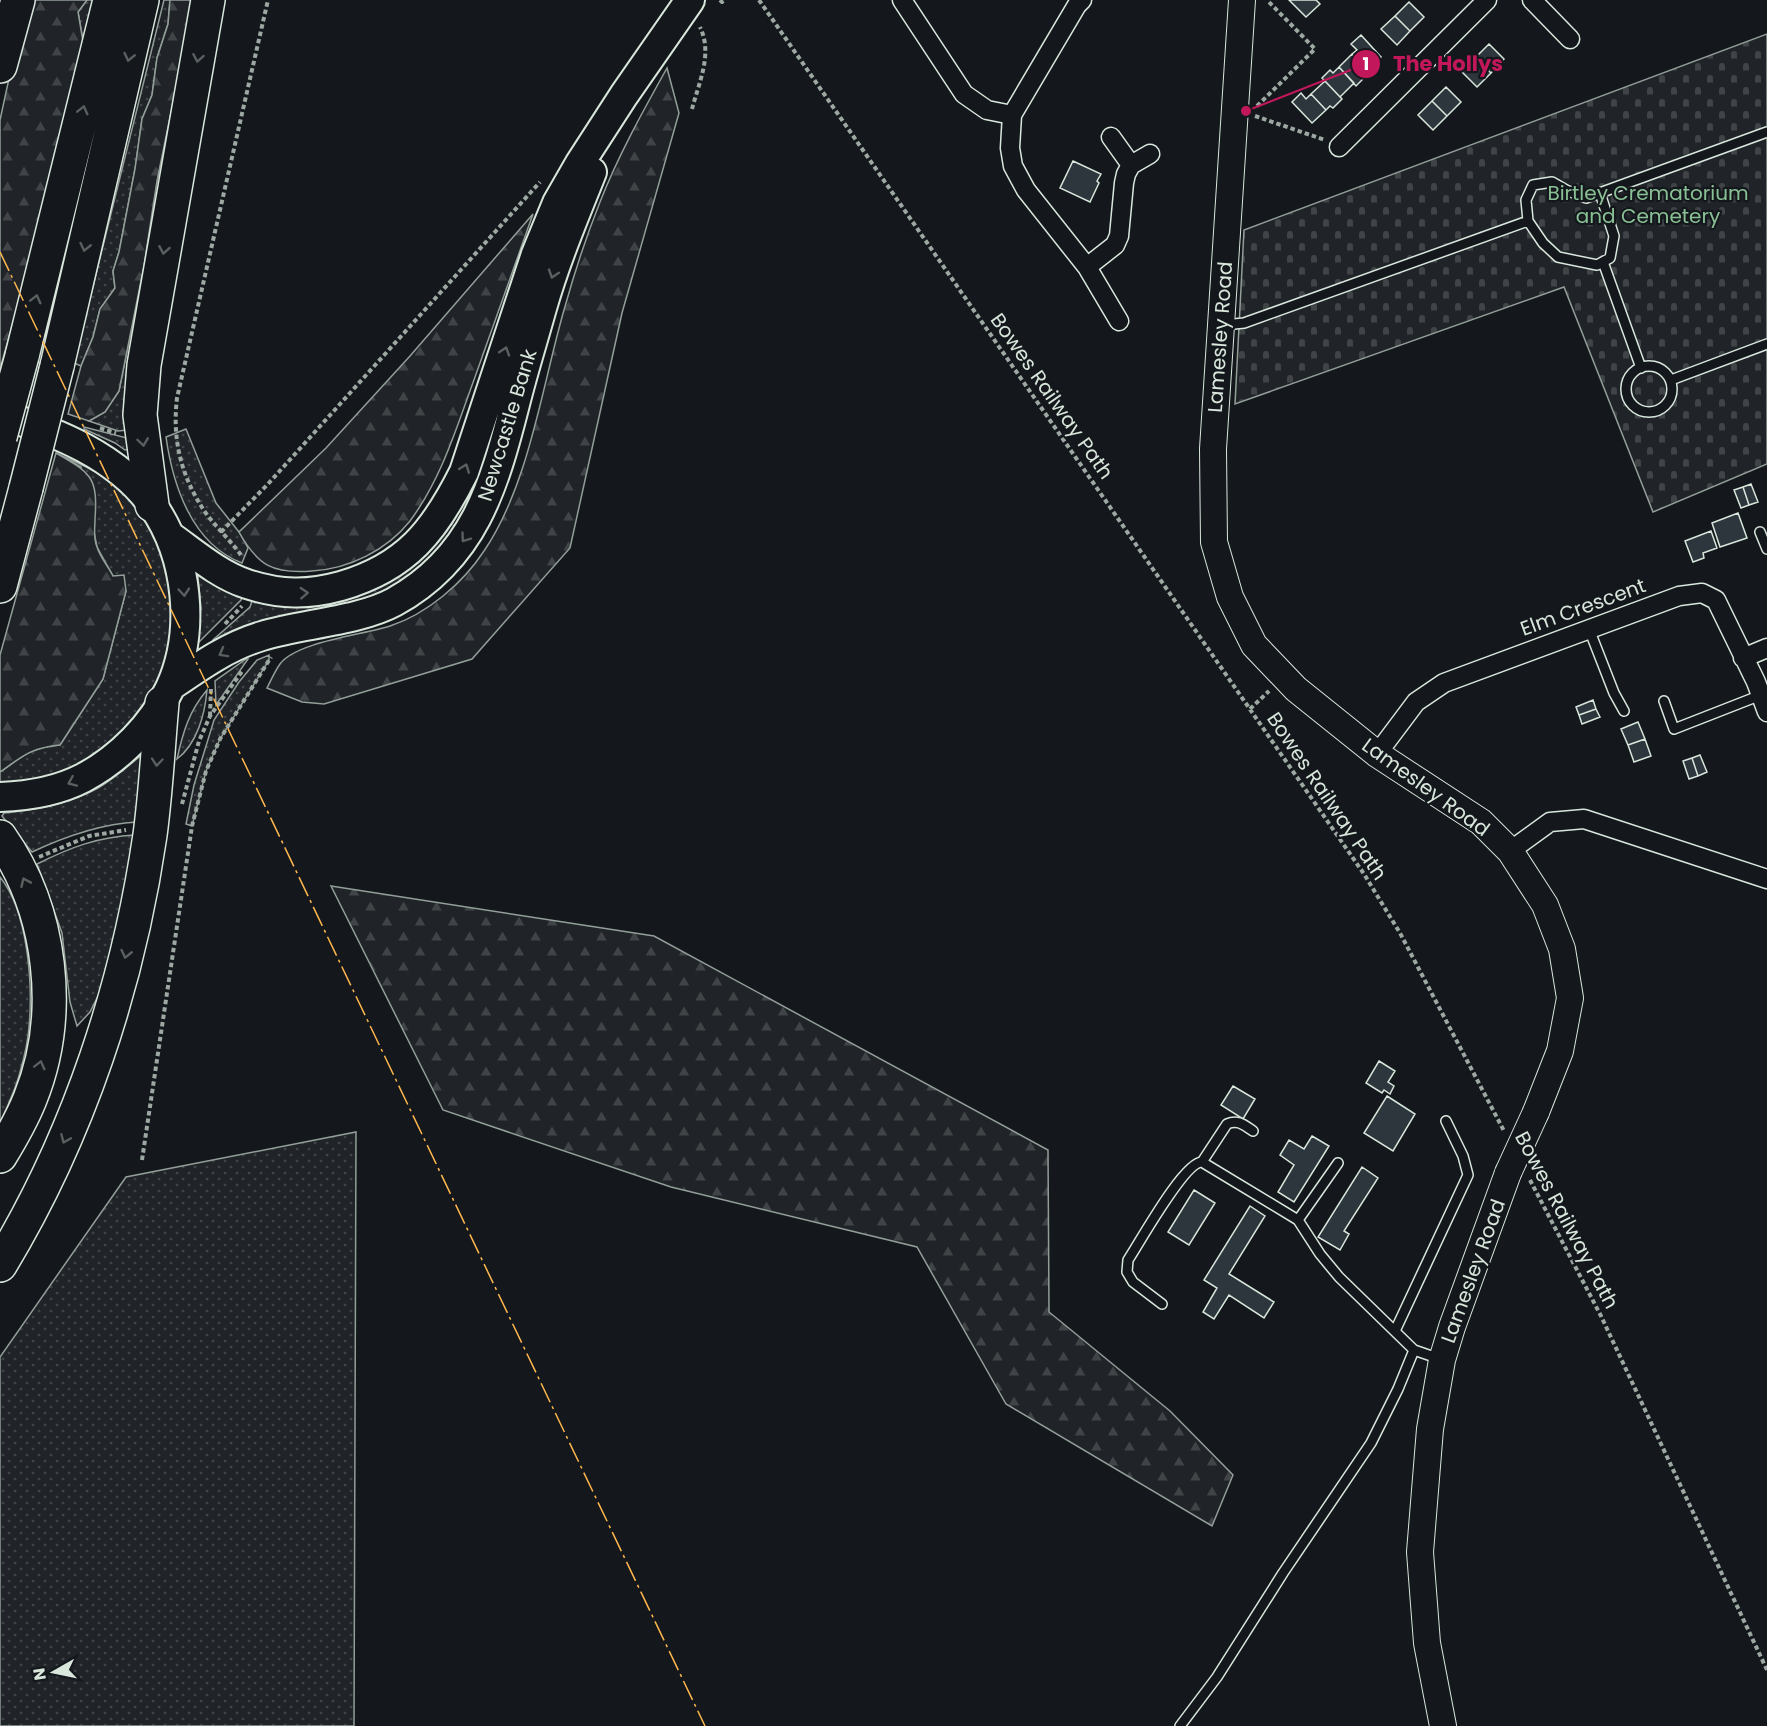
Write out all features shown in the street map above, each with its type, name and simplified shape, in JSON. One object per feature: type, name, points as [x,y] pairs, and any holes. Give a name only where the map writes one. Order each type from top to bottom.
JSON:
[{"type":"highway","points":[[0,66],[18,0]]},
{"type":"highway","points":[[0,437],[110,0]]},
{"type":"highway","points":[[0,585],[57,366],[142,0]]},
{"type":"highway","points":[[153,505],[140,415],[144,365],[208,0]]},
{"type":"highway","points":[[0,1265],[18,1236],[49,1175],[77,1110],[123,969],[151,827],[167,695]]},
{"type":"highway","points":[[0,837],[18,866],[35,907],[47,960],[49,996],[47,1032],[37,1077],[16,1129],[0,1156]]},
{"type":"main road","name":"Newcastle Bank","points":[[170,536],[235,579],[247,584],[295,594],[318,592],[375,574],[397,561],[415,546],[448,505],[464,472],[536,254],[554,212],[580,163],[687,4]]},
{"type":"main road","name":"Newcastle Bank","points":[[167,695],[209,660],[242,642],[366,612],[392,603],[417,588],[437,571],[470,531],[494,482],[557,261],[624,95]]},
{"type":"main road","points":[[0,414],[91,451],[114,466],[135,485],[153,505],[170,536],[183,577],[185,601],[183,643],[167,695],[144,729],[121,751],[83,778],[37,794],[0,797]]},
{"type":"street","points":[[902,0],[964,94],[987,110],[1012,115]]},
{"type":"street","points":[[1082,0],[1012,115],[1010,148],[1013,166],[1026,190],[1087,267],[1119,321]]},
{"type":"street","name":"Lamesley Road","points":[[1242,0],[1213,449],[1214,542],[1230,597],[1254,645],[1296,689],[1377,754],[1481,822],[1510,851],[1545,905],[1562,949],[1570,998],[1560,1051],[1536,1112],[1517,1172],[1452,1327],[1442,1360],[1430,1429],[1419,1552],[1427,1643],[1443,1726]]},
{"type":"street","points":[[1339,147],[1487,0]]},
{"type":"street","points":[[1532,0],[1570,39]]},
{"type":"street","points":[[1111,137],[1131,165]]},
{"type":"street","points":[[1087,267],[1115,245],[1119,236],[1124,183],[1131,165],[1150,154]]},
{"type":"street","name":"Elm Crescent","points":[[1377,754],[1416,702],[1444,683],[1679,596],[1702,593],[1716,600],[1764,704]]},
{"type":"street","points":[[1743,658],[1767,648]]},
{"type":"street","points":[[1510,851],[1550,822],[1584,819],[1767,879]]},
{"type":"lane","points":[[1600,193],[1614,236],[1610,258],[1597,265],[1558,257],[1528,221],[1526,200],[1533,185],[1552,182],[1586,198],[1767,132]]},
{"type":"lane","points":[[1221,326],[1245,323],[1528,221]]},
{"type":"lane","points":[[1602,262],[1641,368]]},
{"type":"lane","points":[[1671,380],[1767,344]]},
{"type":"lane","points":[[1652,366],[1659,368],[1671,380],[1671,397],[1659,409],[1644,411],[1630,402],[1626,387],[1632,373],[1641,368],[1652,366]]},
{"type":"lane","points":[[1760,532],[1767,549]]},
{"type":"lane","points":[[1588,628],[1614,693],[1624,711]]},
{"type":"lane","points":[[1665,701],[1674,729],[1764,704]]},
{"type":"lane","points":[[1202,1162],[1227,1124],[1234,1121],[1240,1122],[1253,1131]]},
{"type":"lane","points":[[1395,1331],[1468,1175],[1463,1156],[1446,1121]]},
{"type":"lane","points":[[1162,1304],[1133,1282],[1126,1272],[1128,1260],[1179,1180],[1196,1162],[1202,1162],[1298,1220],[1320,1254],[1339,1277],[1414,1350],[1442,1360]]},
{"type":"lane","points":[[1298,1220],[1338,1163]]},
{"type":"lane","points":[[1180,1726],[1217,1677],[1283,1573],[1371,1443],[1398,1389],[1414,1350]]},
{"type":"path","points":[[242,557],[221,532],[194,492],[179,453],[175,431],[177,398],[268,0]]},
{"type":"path","name":"Bowes Railway Path","points":[[759,0],[1364,874],[1400,933],[1509,1140]]},
{"type":"path","points":[[1267,0],[1315,49],[1258,105],[1252,114],[1323,139],[1339,147]]},
{"type":"path","points":[[687,4],[706,42],[706,57],[692,109]]},
{"type":"path","points":[[221,532],[268,484],[543,179]]},
{"type":"path","points":[[142,1160],[192,826],[206,771],[220,739],[285,630]]},
{"type":"path","points":[[181,805],[199,741],[210,716],[244,669]]},
{"type":"path","points":[[210,716],[211,686]]},
{"type":"path","points":[[36,858],[89,836],[133,830]]},
{"type":"path","name":"Bowes Railway Path","points":[[1517,1172],[1601,1316],[1767,1670]]},
{"type":"green space","points":[[26,0],[87,0],[78,12],[84,47],[43,215],[0,369],[0,120]]},
{"type":"green space","points":[[87,0],[95,0],[84,47],[78,12]]},
{"type":"green space","points":[[164,0],[170,0],[168,24],[157,58],[152,95],[142,119],[135,169],[119,252],[113,271],[115,288],[100,309],[93,337],[81,366],[74,363]]},
{"type":"green space","points":[[170,0],[194,0],[157,181],[144,266],[119,391],[105,412],[89,421],[68,414],[100,309],[115,288],[113,271],[119,252],[135,169],[142,119],[152,95],[157,58],[168,24]]},
{"type":"green space","points":[[194,0],[127,430],[118,431],[89,421],[105,412],[119,391],[144,266],[157,181]]},
{"type":"green space","name":"Birtley Crematorium and Cemetery","points":[[1767,34],[1767,464],[1653,512],[1564,287],[1235,404],[1244,230]]},
{"type":"green space","points":[[667,68],[679,113],[622,313],[570,548],[472,659],[324,704],[302,702],[267,688],[280,664],[288,656],[300,650],[330,640],[390,626],[417,614],[455,586],[484,551],[499,525],[523,466],[568,296],[595,215],[623,151]]},
{"type":"green space","points":[[533,214],[448,451],[431,487],[410,521],[379,549],[340,566],[298,572],[277,569],[260,560],[239,532],[326,448],[410,356]]},
{"type":"green space","points":[[501,404],[480,486],[436,559],[389,594],[212,646],[213,640],[250,607],[253,598],[298,607],[318,606],[348,596],[404,570],[430,551],[445,533],[469,492],[479,470]]},
{"type":"green space","points":[[84,427],[127,438],[129,449],[125,450]]},
{"type":"green space","points":[[186,429],[216,503],[239,532],[248,548],[242,563],[225,554],[210,542],[198,528],[180,493],[166,437]]},
{"type":"green space","points":[[56,453],[96,472],[113,483],[129,498],[145,519],[157,542],[172,592],[171,645],[165,670],[154,694],[132,724],[110,744],[91,758],[70,768],[31,781],[0,782],[0,772],[21,757],[50,746],[60,745],[103,679],[126,591],[113,576],[97,547],[81,467]]},
{"type":"green space","points":[[56,453],[77,466],[90,478],[96,505],[96,544],[113,576],[124,575],[126,591],[103,679],[60,745],[34,751],[0,772],[0,655]]},
{"type":"green space","points":[[197,567],[243,594],[241,600],[197,644],[201,608]]},
{"type":"green space","points":[[269,655],[269,660],[220,739],[206,771],[192,826],[186,824],[194,785],[214,720],[239,682],[257,660]]},
{"type":"green space","points":[[248,659],[216,705],[215,681]]},
{"type":"green space","points":[[207,690],[199,728],[190,745],[177,759],[188,722]]},
{"type":"green space","points":[[143,754],[137,822],[110,825],[83,832],[32,852],[2,816],[4,813],[52,805],[87,794],[110,780]]},
{"type":"green space","points":[[135,835],[131,876],[104,984],[90,1012],[77,1026],[70,1002],[62,933],[37,864],[85,844]]},
{"type":"green space","points":[[0,877],[9,891],[23,928],[29,970],[30,1010],[24,1056],[16,1085],[0,1123]]},
{"type":"green space","points":[[331,886],[654,936],[1048,1150],[1049,1312],[1170,1411],[1233,1475],[1212,1526],[1006,1404],[917,1247],[671,1187],[443,1110]]},
{"type":"green space","points":[[356,1132],[354,1726],[0,1726],[0,1357],[126,1177]]},
{"type":"building","points":[[1289,0],[1316,0],[1320,4],[1306,17]]},
{"type":"building","points":[[1409,2],[1424,17],[1410,31],[1395,16]]},
{"type":"building","points":[[1395,16],[1410,31],[1397,45],[1381,29]]},
{"type":"building","points":[[1361,35],[1381,57],[1368,70],[1352,54],[1357,50],[1351,44]]},
{"type":"building","points":[[1489,44],[1504,59],[1491,73],[1475,58]]},
{"type":"building","points":[[1352,54],[1368,70],[1356,86],[1339,67]]},
{"type":"building","points":[[1475,58],[1491,73],[1477,87],[1462,72]]},
{"type":"building","points":[[1339,67],[1354,83],[1340,97],[1322,78],[1330,70],[1333,73]]},
{"type":"building","points":[[1325,81],[1342,99],[1333,108],[1330,106],[1326,110],[1311,94]]},
{"type":"building","points":[[1446,87],[1461,102],[1447,116],[1432,101]]},
{"type":"building","points":[[1301,93],[1306,99],[1311,94],[1326,110],[1312,123],[1292,102]]},
{"type":"building","points":[[1432,101],[1447,116],[1433,130],[1418,115]]},
{"type":"building","points":[[1073,161],[1101,174],[1090,202],[1060,188]]},
{"type":"building","points":[[1751,484],[1758,502],[1749,505],[1743,487]]},
{"type":"building","points":[[1743,487],[1749,505],[1741,508],[1734,490]]},
{"type":"building","points":[[1738,513],[1747,538],[1720,547],[1712,523]]},
{"type":"building","points":[[1711,531],[1717,548],[1703,553],[1704,558],[1693,562],[1685,541]]},
{"type":"building","points":[[1593,700],[1596,709],[1579,715],[1576,707]]},
{"type":"building","points":[[1596,709],[1600,717],[1582,724],[1579,715]]},
{"type":"building","points":[[1638,722],[1645,739],[1628,745],[1621,729]]},
{"type":"building","points":[[1645,739],[1651,756],[1634,762],[1628,745]]},
{"type":"building","points":[[1700,755],[1707,772],[1698,776],[1692,758]]},
{"type":"building","points":[[1692,758],[1698,776],[1689,779],[1683,761]]},
{"type":"building","points":[[1379,1061],[1395,1071],[1388,1082],[1394,1086],[1390,1094],[1384,1090],[1382,1093],[1366,1083]]},
{"type":"building","points":[[1233,1086],[1255,1099],[1243,1119],[1221,1105]]},
{"type":"building","points":[[1387,1096],[1415,1114],[1393,1151],[1364,1133]]},
{"type":"building","points":[[1312,1136],[1329,1146],[1294,1202],[1278,1192],[1294,1165],[1280,1155],[1289,1140],[1304,1149]]},
{"type":"building","points":[[1362,1167],[1378,1178],[1344,1231],[1349,1234],[1340,1250],[1318,1237]]},
{"type":"building","points":[[1194,1190],[1215,1203],[1189,1245],[1168,1232]]},
{"type":"building","points":[[1250,1206],[1265,1216],[1229,1274],[1274,1302],[1264,1318],[1229,1295],[1214,1319],[1203,1312],[1217,1288],[1204,1280]]},
{"type":"power","points":[[0,252],[705,1726]]},
{"type":"place","name":"The Hollys","points":[[1246,111]]}]
